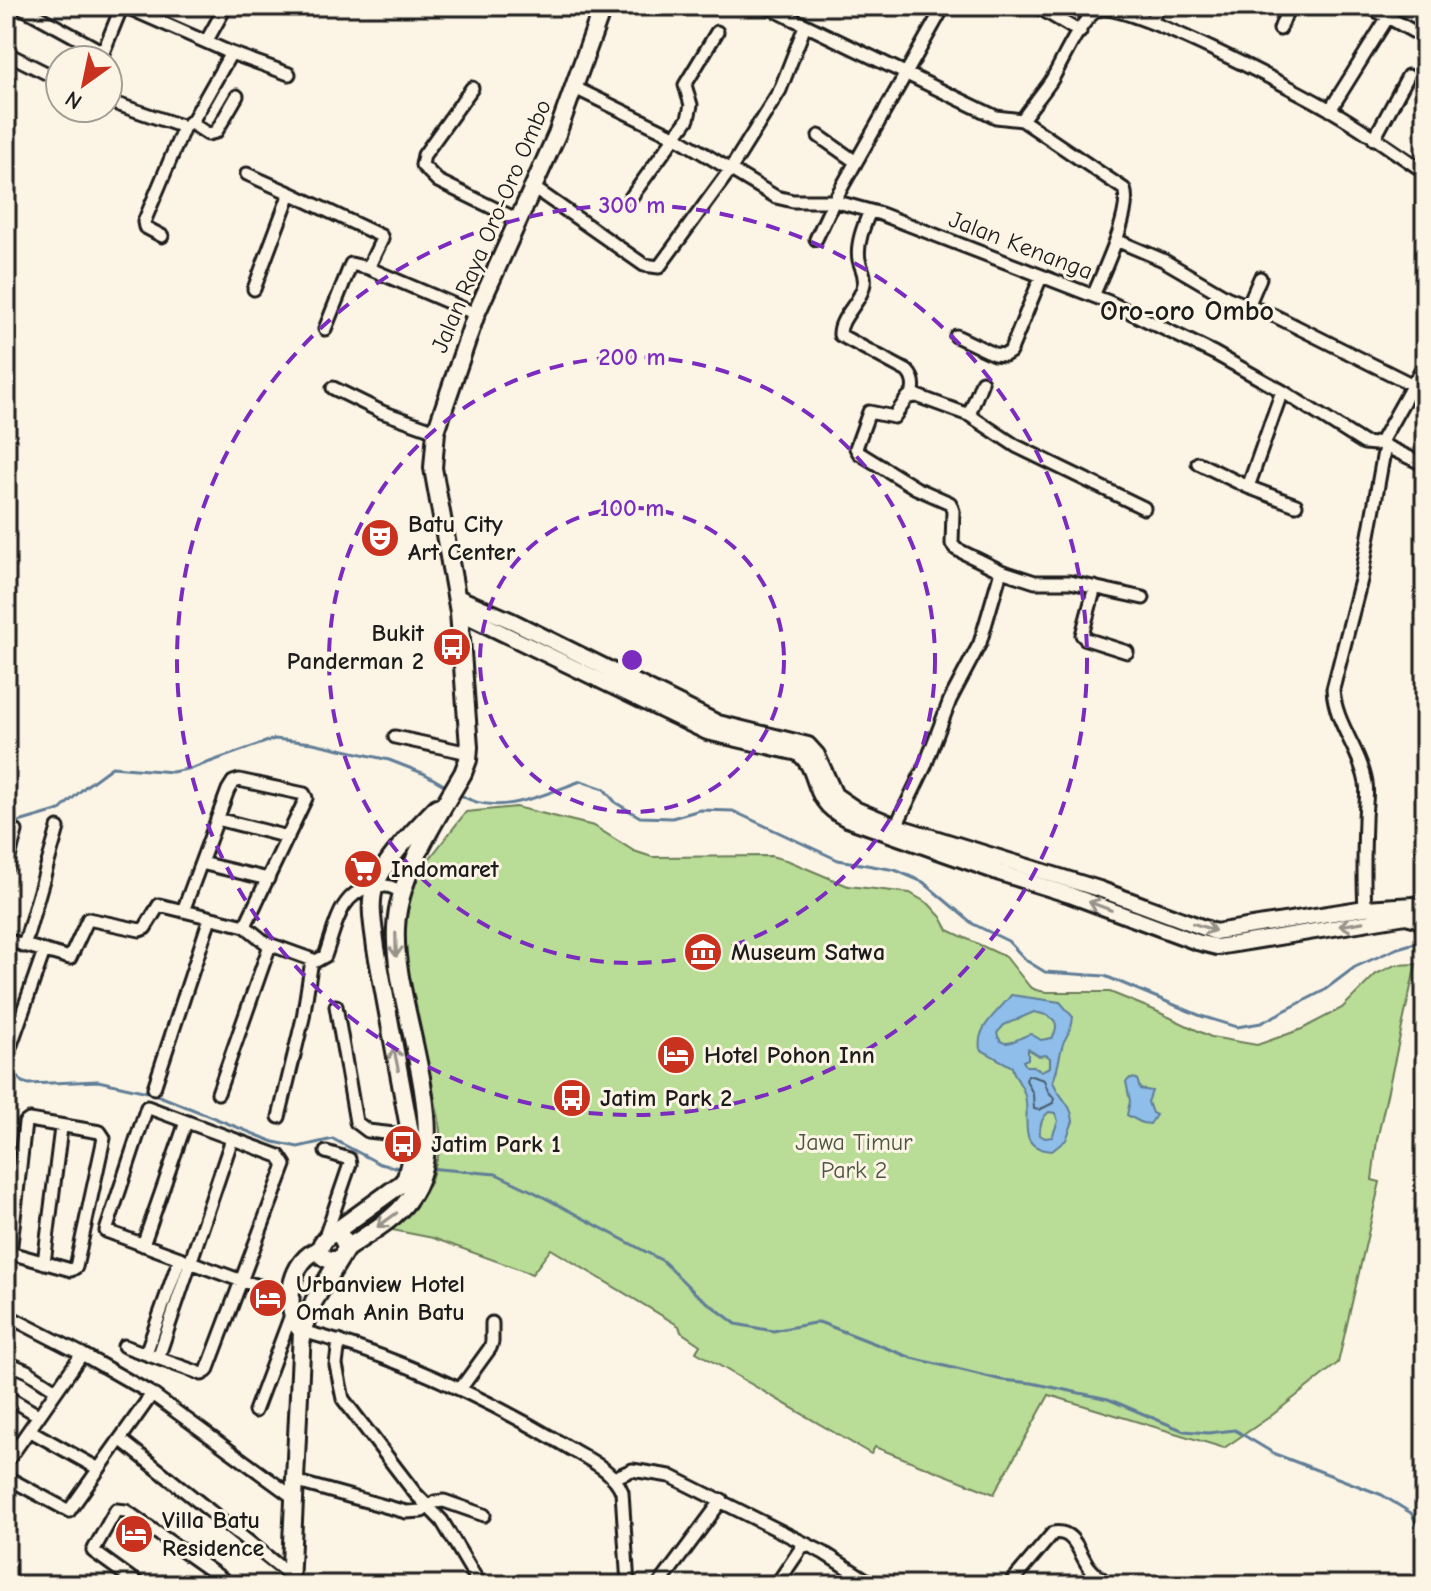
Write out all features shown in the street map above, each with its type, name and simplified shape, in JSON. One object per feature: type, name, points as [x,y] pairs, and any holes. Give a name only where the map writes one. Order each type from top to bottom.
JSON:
[{"type":"main road","name":"Jalan Raya Oro-Oro Ombo","points":[[415,1169],[428,1143],[420,1073],[396,965],[395,926],[401,892],[469,753],[458,604],[433,468],[436,431],[476,314],[534,188],[575,88],[603,6]]},
{"type":"main road","name":"Jalan Raya Oro-Oro Ombo","points":[[374,887],[399,851],[452,792]]},
{"type":"main road","points":[[326,1240],[324,1256],[330,1260],[400,1211],[415,1169],[414,1146],[376,948],[374,887]]},
{"type":"main road","points":[[302,1331],[291,1315],[291,1295],[295,1277],[307,1257],[401,1184],[415,1169]]},
{"type":"main road","points":[[290,1580],[302,1331],[309,1312],[342,1254],[345,1241],[326,1240]]},
{"type":"street","points":[[19,6],[81,44]]},
{"type":"street","points":[[106,44],[123,6],[231,53],[289,74]]},
{"type":"street","points":[[206,42],[226,6]]},
{"type":"street","points":[[766,6],[996,117],[1022,120],[1124,189],[1126,198],[1116,240],[1093,296]]},
{"type":"street","points":[[816,239],[834,201],[944,6]]},
{"type":"street","points":[[1036,6],[1080,32]]},
{"type":"street","points":[[1151,21],[1159,6]]},
{"type":"street","points":[[1280,29],[1289,6]]},
{"type":"street","points":[[1368,6],[1425,38]]},
{"type":"street","points":[[1022,120],[1080,32],[1094,13],[1103,8],[1126,11],[1151,21],[1263,74],[1330,110],[1425,172]]},
{"type":"street","points":[[1330,110],[1388,17]]},
{"type":"street","points":[[534,188],[644,265],[655,268],[664,263],[730,170],[785,81],[805,26]]},
{"type":"street","points":[[629,200],[676,137],[691,111],[685,85],[717,32]]},
{"type":"street","points":[[6,53],[44,72]]},
{"type":"street","points":[[162,236],[145,227],[144,222],[187,125],[231,53]]},
{"type":"street","points":[[1374,139],[1408,76]]},
{"type":"street","points":[[472,88],[424,155],[422,165],[438,181],[518,220]]},
{"type":"street","name":"Jalan Kenanga","points":[[575,88],[676,137],[776,197],[793,201],[834,201],[870,211],[1093,296],[1214,353],[1282,391],[1364,443],[1382,444],[1425,465]]},
{"type":"street","points":[[124,106],[208,134],[216,132],[237,96]]},
{"type":"street","points":[[819,136],[856,162]]},
{"type":"street","points":[[247,174],[381,236],[368,268]]},
{"type":"street","points":[[254,289],[290,193]]},
{"type":"street","points":[[870,211],[860,240],[859,254],[865,282],[840,328],[840,335],[907,371],[915,387],[894,417],[869,412],[856,448],[865,457],[916,488],[950,503],[953,511],[952,544],[956,549],[1001,571],[1035,582],[1070,582],[1143,598]]},
{"type":"street","points":[[1116,240],[1163,260],[1228,298],[1275,316],[1413,385]]},
{"type":"street","points":[[325,329],[349,265],[368,268],[476,314]]},
{"type":"street","points":[[956,336],[994,354],[1010,352],[1041,277]]},
{"type":"street","points":[[1248,306],[1260,278]]},
{"type":"street","points":[[1365,908],[1366,784],[1357,753],[1341,725],[1333,689],[1361,580],[1382,444],[1425,363]]},
{"type":"street","points":[[969,415],[982,382]]},
{"type":"street","points":[[333,388],[382,412],[436,431]]},
{"type":"street","points":[[1248,487],[1282,391]]},
{"type":"street","points":[[912,395],[969,415],[1016,446],[1144,508]]},
{"type":"street","points":[[1198,463],[1296,505]]},
{"type":"street","points":[[896,826],[925,766],[950,700],[980,643],[1001,571]]},
{"type":"street","points":[[1095,587],[1082,635],[1127,652]]},
{"type":"street","points":[[458,604],[717,729],[798,753],[807,764],[824,804],[838,814],[886,834],[979,858]]},
{"type":"street","points":[[717,729],[808,745],[817,755],[830,788],[841,801],[1070,895],[1197,942],[1217,947],[1406,916],[1417,919],[1425,926]]},
{"type":"street","points":[[395,737],[469,753]]},
{"type":"street","points":[[183,911],[228,790],[236,780],[301,793],[306,798],[245,926]]},
{"type":"street","points":[[217,819],[288,837]]},
{"type":"street","points":[[24,946],[58,828]]},
{"type":"street","points":[[6,868],[16,831]]},
{"type":"street","points":[[201,863],[268,879]]},
{"type":"street","points":[[1002,867],[1099,889],[1215,932],[1365,908],[1414,905],[1425,909]]},
{"type":"street","points":[[6,940],[70,958],[90,918],[140,930],[145,928],[157,906],[245,926],[270,945],[320,961],[325,956],[349,898],[359,889],[388,885],[401,892]]},
{"type":"street","points":[[154,1088],[210,918]]},
{"type":"street","points":[[218,1093],[270,945]]},
{"type":"street","points":[[6,1059],[44,951]]},
{"type":"street","points":[[279,1117],[303,1018],[312,960]]},
{"type":"street","points":[[336,1006],[356,1122],[368,1131],[412,1136]]},
{"type":"street","points":[[124,1346],[202,1374],[207,1371],[242,1281],[285,1165],[279,1156],[147,1107],[106,1231],[242,1281],[291,1295]]},
{"type":"street","points":[[29,1120],[61,1128],[103,1135],[76,1267],[71,1270],[8,1253],[25,1123],[29,1120]]},
{"type":"street","points":[[143,1245],[186,1122]]},
{"type":"street","points":[[44,1263],[61,1128]]},
{"type":"street","points":[[152,1356],[232,1139]]},
{"type":"street","points":[[326,1152],[349,1159],[350,1164],[326,1240]]},
{"type":"street","points":[[6,1315],[152,1394],[294,1489],[406,1512],[428,1509],[435,1502],[444,1501],[484,1515]]},
{"type":"street","points":[[255,1411],[291,1315]]},
{"type":"street","points":[[461,1388],[490,1348],[492,1323]]},
{"type":"street","points":[[302,1331],[339,1341],[461,1388],[511,1413],[614,1478],[620,1485],[624,1500],[628,1585]]},
{"type":"street","points":[[339,1341],[336,1365],[343,1399],[428,1509],[450,1532],[480,1585]]},
{"type":"street","points":[[6,1463],[82,1354]]},
{"type":"street","points":[[6,1362],[27,1371],[56,1390]]},
{"type":"street","points":[[6,1477],[69,1511],[152,1394]]},
{"type":"street","points":[[6,1396],[38,1415]]},
{"type":"street","points":[[29,1430],[99,1469]]},
{"type":"street","points":[[120,1439],[290,1580]]},
{"type":"street","points":[[614,1478],[632,1470],[670,1476],[824,1553],[874,1585]]},
{"type":"street","points":[[659,1585],[722,1500]]},
{"type":"street","points":[[140,1585],[93,1551],[114,1512],[121,1509],[231,1585]]},
{"type":"street","points":[[1009,1585],[1053,1533],[1059,1531],[1067,1534],[1090,1569],[1110,1585]]},
{"type":"street","points":[[776,1585],[804,1544]]},
{"type":"green space","name":"Jawa Timur Park 2","points":[[516,807],[594,826],[634,851],[652,857],[771,856],[848,886],[910,893],[929,904],[948,930],[1006,957],[1030,987],[1036,990],[1110,992],[1211,1037],[1257,1045],[1302,1029],[1342,1008],[1376,974],[1395,965],[1416,964],[1377,1140],[1372,1180],[1380,1182],[1338,1363],[1271,1416],[1224,1448],[1049,1395],[994,1494],[875,1447],[871,1454],[696,1352],[700,1345],[681,1332],[679,1326],[551,1249],[532,1274],[433,1238],[392,1230],[414,1209],[430,1183],[441,1146],[439,1119],[408,973],[404,932],[413,880],[466,812]]},
{"type":"water","points":[[1011,995],[1060,1002],[1073,1017],[1053,1081],[1070,1109],[1073,1121],[1066,1140],[1052,1151],[1040,1149],[1029,1139],[1025,1096],[1012,1067],[980,1049],[981,1033],[985,1026]],"holes":[[[1034,1012],[1053,1019],[1056,1027],[1052,1038],[1041,1040],[1031,1034],[1007,1043],[999,1039],[997,1033],[1004,1025]],[[1028,1049],[1050,1058],[1050,1067],[1041,1071],[1026,1066],[1023,1061],[1028,1059]],[[1049,1112],[1055,1113],[1058,1121],[1052,1137],[1040,1135],[1043,1119]]]},
{"type":"water","points":[[1130,1078],[1137,1079],[1140,1089],[1152,1091],[1148,1102],[1156,1115],[1150,1124],[1127,1115],[1130,1101],[1126,1082]]},
{"type":"waterway","points":[[6,823],[60,810],[112,767],[172,772],[193,768],[274,739],[313,743],[389,760],[425,774],[449,788]]},
{"type":"waterway","points":[[459,794],[473,801],[504,804],[520,802],[581,781],[604,789],[616,803],[640,817],[672,818],[700,810],[733,811],[838,860],[895,870],[923,882],[973,924],[1008,941],[1027,961],[1045,972],[1105,976],[1201,1016],[1237,1027],[1261,1023],[1323,991],[1355,967],[1425,940]]},
{"type":"waterway","points":[[6,1063],[22,1082],[28,1084],[98,1081],[152,1093],[274,1142],[298,1147],[333,1139],[380,1164],[404,1169]]},
{"type":"waterway","points":[[428,1168],[496,1174],[534,1192],[663,1261],[695,1293],[736,1324],[773,1331],[819,1322],[912,1358],[1002,1380],[1108,1399],[1184,1431],[1208,1433],[1235,1430],[1275,1454],[1382,1495],[1411,1513],[1425,1537]]},
{"type":"place","name":"Batu City Art Center","points":[[380,538]]},
{"type":"place","name":"Bukit Panderman 2","points":[[452,647]]},
{"type":"place","name":"Indomaret","points":[[363,869]]},
{"type":"place","name":"Museum Satwa","points":[[703,952]]},
{"type":"place","name":"Hotel Pohon Inn","points":[[676,1055]]},
{"type":"place","name":"Jatim Park 2","points":[[572,1098]]},
{"type":"place","name":"Jatim Park 1","points":[[403,1144]]},
{"type":"place","name":"Urbanview Hotel Omah Anin Batu","points":[[268,1298]]},
{"type":"place","name":"Villa Batu Residence","points":[[134,1534]]},
{"type":"district","name":"Oro-oro Ombo","points":[[1187,310]]}]
